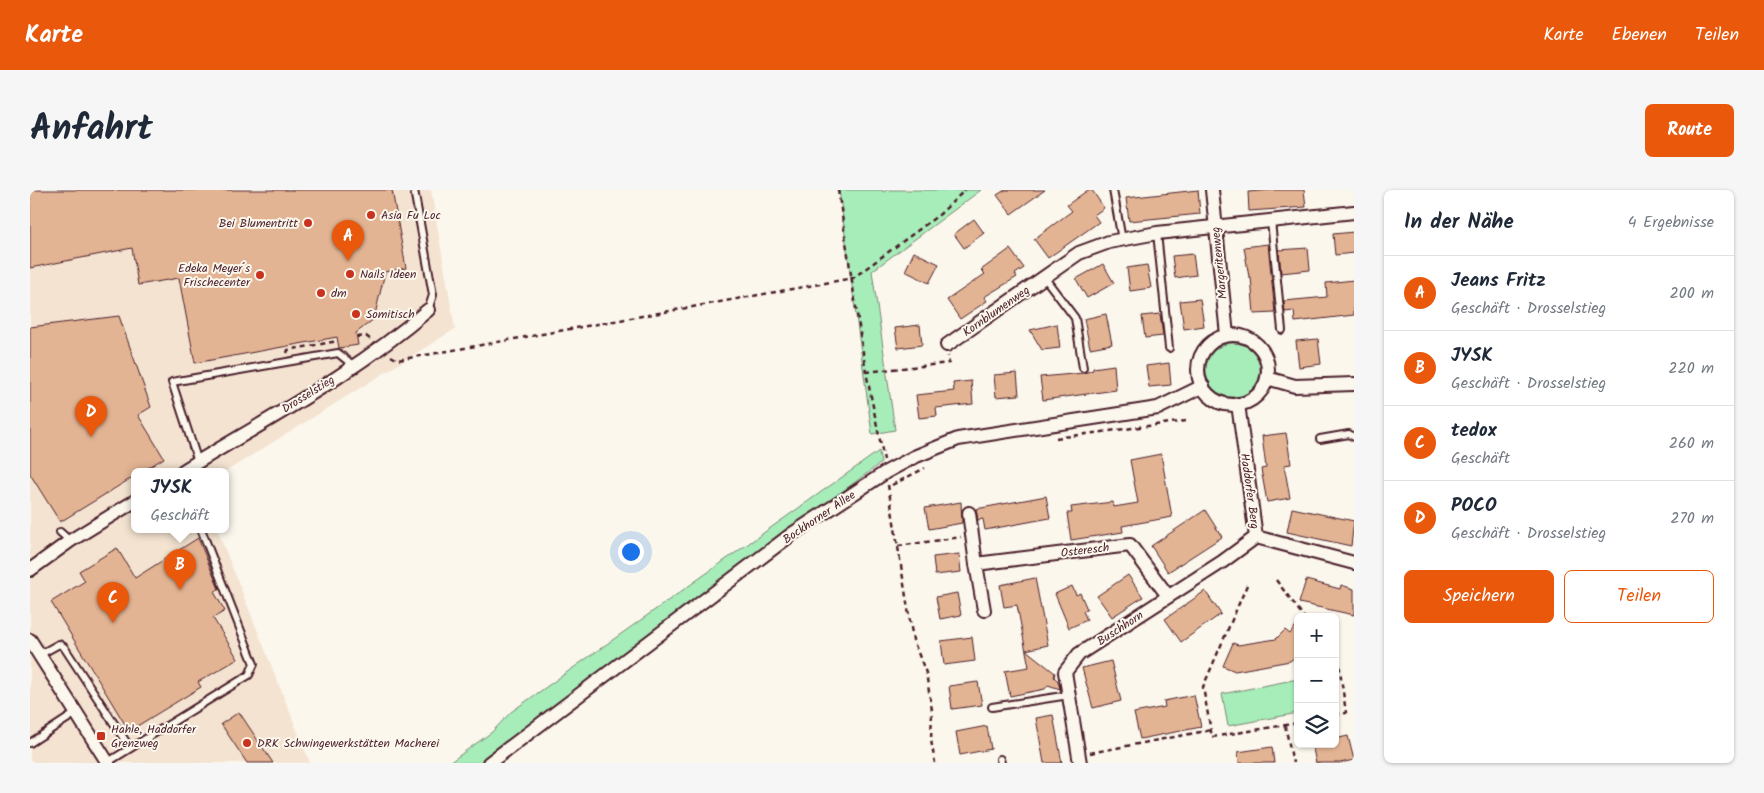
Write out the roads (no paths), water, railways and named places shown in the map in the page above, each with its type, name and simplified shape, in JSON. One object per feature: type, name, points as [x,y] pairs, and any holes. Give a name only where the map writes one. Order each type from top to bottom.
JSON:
[{"type":"street","name":"Margeritenweg","points":[[1212,190],[1228,335]]},
{"type":"street","name":"Kornblumenweg","points":[[947,345],[1079,253],[1122,240],[1157,234],[1354,212]]},
{"type":"street","name":"Drosselstieg","points":[[188,468],[354,366],[395,339],[428,310]]},
{"type":"street","points":[[1228,335],[1244,337],[1258,346],[1266,361],[1267,378],[1258,393],[1249,400],[1238,404],[1218,401],[1203,386],[1198,371],[1202,354],[1212,342],[1228,335]]},
{"type":"street","points":[[1267,378],[1295,386],[1354,384]]},
{"type":"street","name":"Bockhorner Allee","points":[[489,763],[792,534],[886,472],[914,457],[958,439],[1158,408],[1203,386]]},
{"type":"street","name":"Haddorfer Berg","points":[[1238,404],[1256,537],[1354,563]]},
{"type":"street","points":[[30,570],[65,536],[131,503]]},
{"type":"street","points":[[969,513],[984,610]]},
{"type":"street","name":"Buschhorn","points":[[1080,759],[1064,672],[1070,662],[1079,654],[1222,562],[1256,537]]},
{"type":"street","name":"Osteresch","points":[[976,564],[1130,545],[1168,596]]},
{"type":"street","points":[[30,640],[108,763]]},
{"type":"lane","points":[[414,190],[433,295],[428,310]]},
{"type":"lane","points":[[1113,190],[1122,240]]},
{"type":"lane","points":[[1271,221],[1282,330]]},
{"type":"lane","points":[[1157,234],[1169,348]]},
{"type":"lane","points":[[1044,277],[1075,318],[1083,368]]},
{"type":"lane","points":[[198,462],[172,382],[338,353],[354,366]]},
{"type":"lane","points":[[1320,439],[1349,434],[1354,437]]},
{"type":"lane","points":[[108,763],[249,675],[254,664],[203,533]]},
{"type":"lane","points":[[40,655],[58,644],[64,647],[130,748]]},
{"type":"lane","points":[[992,707],[1069,695]]},
{"type":"lane","points":[[30,743],[76,713]]},
{"type":"place","name":"Asia Fu Loc","points":[[371,215]]},
{"type":"place","name":"Bei Blumentritt","points":[[308,223]]},
{"type":"place","name":"Jeans Fritz","points":[[348,261]]},
{"type":"place","name":"Nails Ideen","points":[[350,274]]},
{"type":"place","name":"Edeka Meyer´s Frischecenter","points":[[260,275]]},
{"type":"place","name":"dm","points":[[321,293]]},
{"type":"place","name":"Somitisch","points":[[356,314]]},
{"type":"place","name":"POCO","points":[[91,437]]},
{"type":"place","name":"JYSK","points":[[180,590]]},
{"type":"place","name":"tedox","points":[[113,623]]},
{"type":"place","name":"Hahle, Haddorfer Grenzweg","points":[[101,736]]},
{"type":"place","name":"DRK Schwingewerkstätten Macherei","points":[[247,743]]}]
